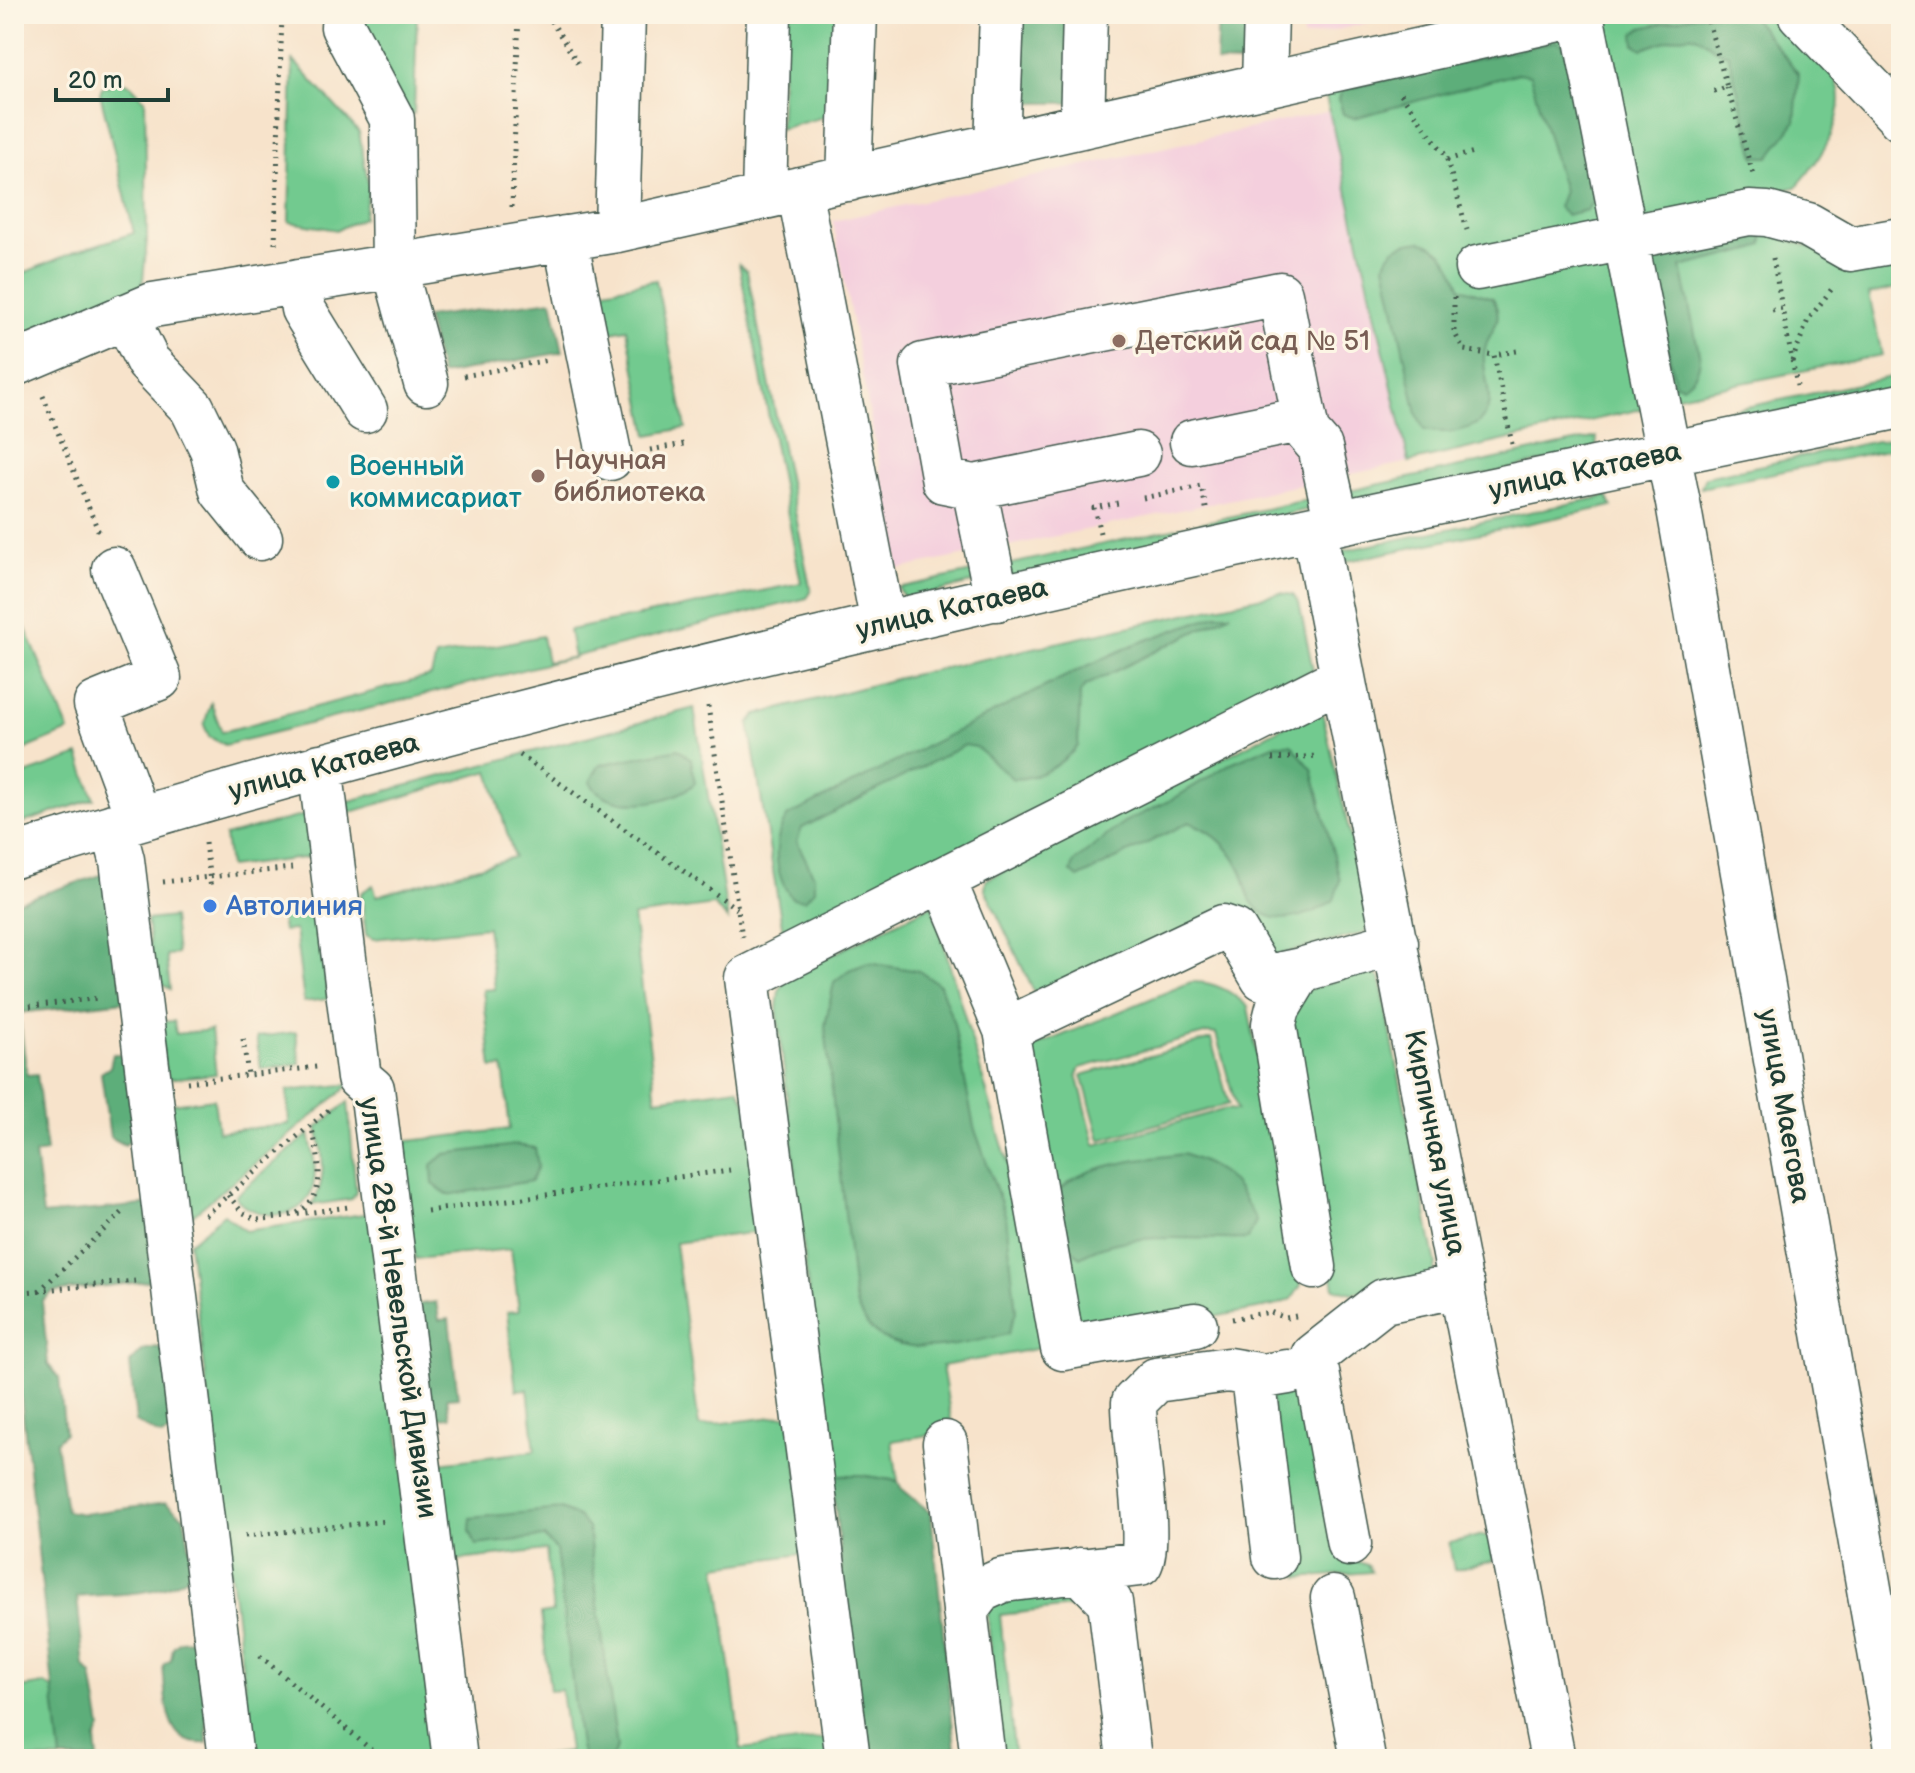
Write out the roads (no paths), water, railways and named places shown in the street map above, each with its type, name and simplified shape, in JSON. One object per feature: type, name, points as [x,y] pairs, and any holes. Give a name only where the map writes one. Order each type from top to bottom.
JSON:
[{"type":"street","points":[[617,230],[623,14]]},
{"type":"street","points":[[769,14],[782,193],[883,624]]},
{"type":"street","points":[[849,179],[855,14]]},
{"type":"street","points":[[997,145],[1002,14]]},
{"type":"street","points":[[1082,126],[1085,14]]},
{"type":"street","points":[[1264,84],[1266,14]]},
{"type":"street","points":[[20,361],[153,305],[617,230],[1581,14]]},
{"type":"street","name":"улица Маегова","points":[[1581,14],[1669,454],[1899,1759]]},
{"type":"street","points":[[1800,14],[1901,119]]},
{"type":"street","points":[[343,27],[392,119],[394,266],[426,383]]},
{"type":"street","points":[[1477,268],[1749,213],[1808,225],[1850,249],[1894,241]]},
{"type":"street","points":[[565,238],[610,458]]},
{"type":"street","points":[[286,283],[365,410]]},
{"type":"street","name":"Кирпичная улица","points":[[974,487],[959,487],[944,481],[923,365],[1280,294],[1307,432],[1320,447],[1342,678],[1553,1759]]},
{"type":"street","points":[[125,316],[148,362],[192,408],[212,449],[222,491],[260,538]]},
{"type":"street","name":"улица Катаева","points":[[15,853],[320,766],[883,624],[1326,525],[1901,406]]},
{"type":"street","points":[[1192,442],[1304,419]]},
{"type":"street","points":[[997,599],[974,487],[1138,454]]},
{"type":"street","points":[[114,569],[159,678],[96,704],[126,822],[122,860],[231,1759]]},
{"type":"street","points":[[848,1759],[747,978],[1342,678]]},
{"type":"street","name":"улица 28-й Невельской Дивизии","points":[[320,766],[359,1078],[372,1089],[372,1211],[426,1517],[455,1759]]},
{"type":"street","points":[[943,879],[1006,1030],[1063,1348],[1195,1325]]},
{"type":"street","points":[[1006,1030],[1223,927],[1235,931],[1263,978],[1396,943]]},
{"type":"street","points":[[1301,970],[1278,1008],[1274,1032],[1314,1267]]},
{"type":"street","points":[[1349,1544],[1314,1356],[1384,1301],[1462,1285]]},
{"type":"street","points":[[965,1611],[981,1590],[1003,1580],[1140,1564],[1145,1554],[1133,1435],[1134,1402],[1156,1380],[1228,1370],[1264,1376],[1314,1366]]},
{"type":"street","points":[[1264,1376],[1254,1385],[1275,1557]]},
{"type":"street","points":[[945,1443],[983,1759]]},
{"type":"street","points":[[1079,1570],[1110,1602],[1129,1759]]},
{"type":"street","points":[[1333,1598],[1363,1759]]},
{"type":"place","name":"Детский сад № 51","points":[[1119,341]]},
{"type":"place","name":"Научная библиотека","points":[[538,476]]},
{"type":"place","name":"Военный коммисариат","points":[[333,482]]},
{"type":"place","name":"Автолиния","points":[[210,906]]}]
